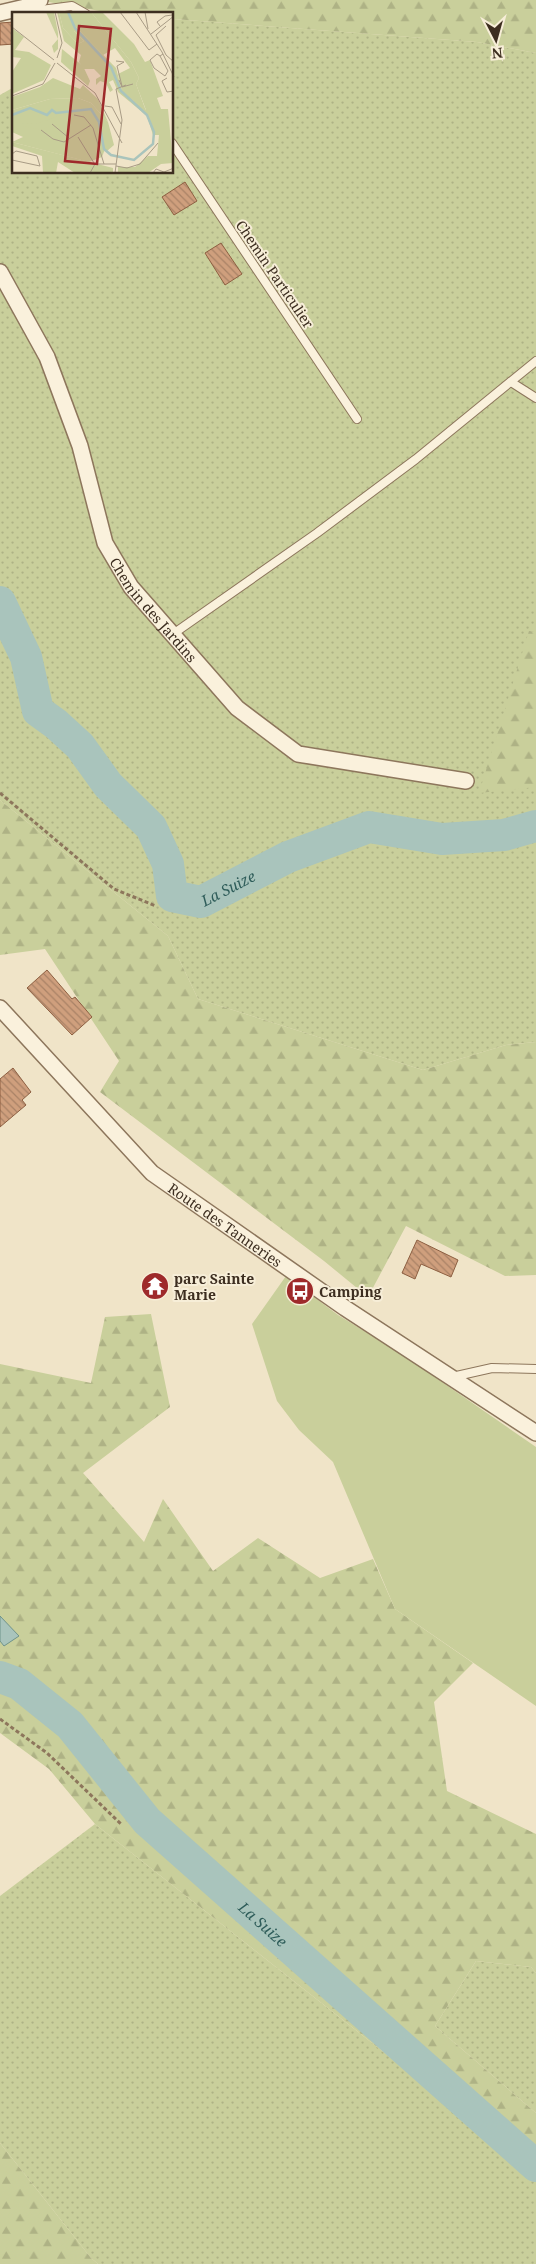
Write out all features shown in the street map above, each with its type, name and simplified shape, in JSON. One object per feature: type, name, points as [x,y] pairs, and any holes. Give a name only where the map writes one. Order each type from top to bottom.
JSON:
[{"type":"street","points":[[0,13],[37,3]]},
{"type":"street","name":"Chemin des Jardins","points":[[0,272],[47,357],[80,446],[104,543],[131,587],[237,708],[298,754],[466,781]]},
{"type":"street","name":"Route des Tanneries","points":[[0,1008],[152,1174],[345,1308],[536,1433]]},
{"type":"lane","points":[[37,3],[41,10],[72,6],[82,12]]},
{"type":"lane","name":"Chemin Particulier","points":[[174,146],[357,418]]},
{"type":"lane","points":[[172,634],[332,522],[416,459],[536,361]]},
{"type":"lane","points":[[511,382],[536,398]]},
{"type":"lane","points":[[450,1377],[492,1368],[536,1369]]},
{"type":"path","points":[[0,793],[114,889],[156,906]]},
{"type":"path","points":[[0,1719],[47,1753],[121,1824]]},
{"type":"green space","points":[[37,0],[536,0],[536,53],[477,42],[174,19],[174,12],[106,12]]},
{"type":"green space","points":[[174,19],[477,42],[536,53],[536,1042],[506,1045],[423,1070],[198,999],[168,936],[0,800],[0,95],[12,88],[12,174],[174,174]]},
{"type":"green space","points":[[529,631],[536,632],[536,787],[479,793]]},
{"type":"green space","points":[[0,800],[168,936],[198,999],[423,1070],[506,1045],[536,1042],[536,1275],[505,1276],[406,1226],[368,1297],[324,1261],[100,1092],[119,1061],[45,949],[0,955]]},
{"type":"green space","points":[[286,1276],[338,1315],[400,1353],[536,1447],[536,1706],[395,1609],[333,1462],[299,1430],[277,1401],[252,1324]]},
{"type":"green space","points":[[151,1314],[170,1407],[83,1473],[144,1542],[163,1499],[213,1571],[258,1538],[320,1578],[373,1559],[395,1609],[473,1663],[434,1702],[447,1791],[536,1834],[536,1973],[531,1967],[476,1961],[435,2026],[536,2113],[536,2177],[524,2163],[95,1824],[49,1769],[0,1733],[0,1364],[91,1383],[105,1317]]},
{"type":"green space","points":[[95,1824],[524,2163],[536,2177],[536,2264],[98,2264],[91,2258],[0,2143],[0,1896]]},
{"type":"green space","points":[[476,1961],[531,1967],[536,1973],[536,2113],[435,2026]]},
{"type":"green space","points":[[0,2143],[91,2258],[98,2264],[0,2264]]},
{"type":"water","points":[[0,1616],[19,1636],[4,1646],[0,1641]]},
{"type":"building","points":[[12,22],[12,44],[0,45],[0,23]]},
{"type":"building","points":[[185,182],[197,201],[174,215],[162,197]]},
{"type":"building","points":[[221,243],[242,274],[225,285],[205,253]]},
{"type":"building","points":[[47,970],[72,999],[75,997],[92,1017],[72,1035],[27,988]]},
{"type":"building","points":[[13,1068],[31,1092],[22,1100],[26,1105],[0,1127],[0,1079]]},
{"type":"building","points":[[417,1240],[458,1260],[451,1277],[421,1264],[415,1279],[402,1273]]},
{"type":"waterway","name":"La Suize","points":[[0,602],[26,657],[38,711],[56,724],[80,746],[108,785],[151,827],[168,864],[172,896],[201,902],[288,857],[369,827],[442,839],[504,835],[536,826]]},
{"type":"waterway","name":"La Suize","points":[[0,1677],[19,1684],[70,1725],[147,1821],[536,2166]]},
{"type":"place","name":"parc Sainte Marie","points":[[155,1286]]},
{"type":"place","name":"Camping","points":[[300,1291]]}]
